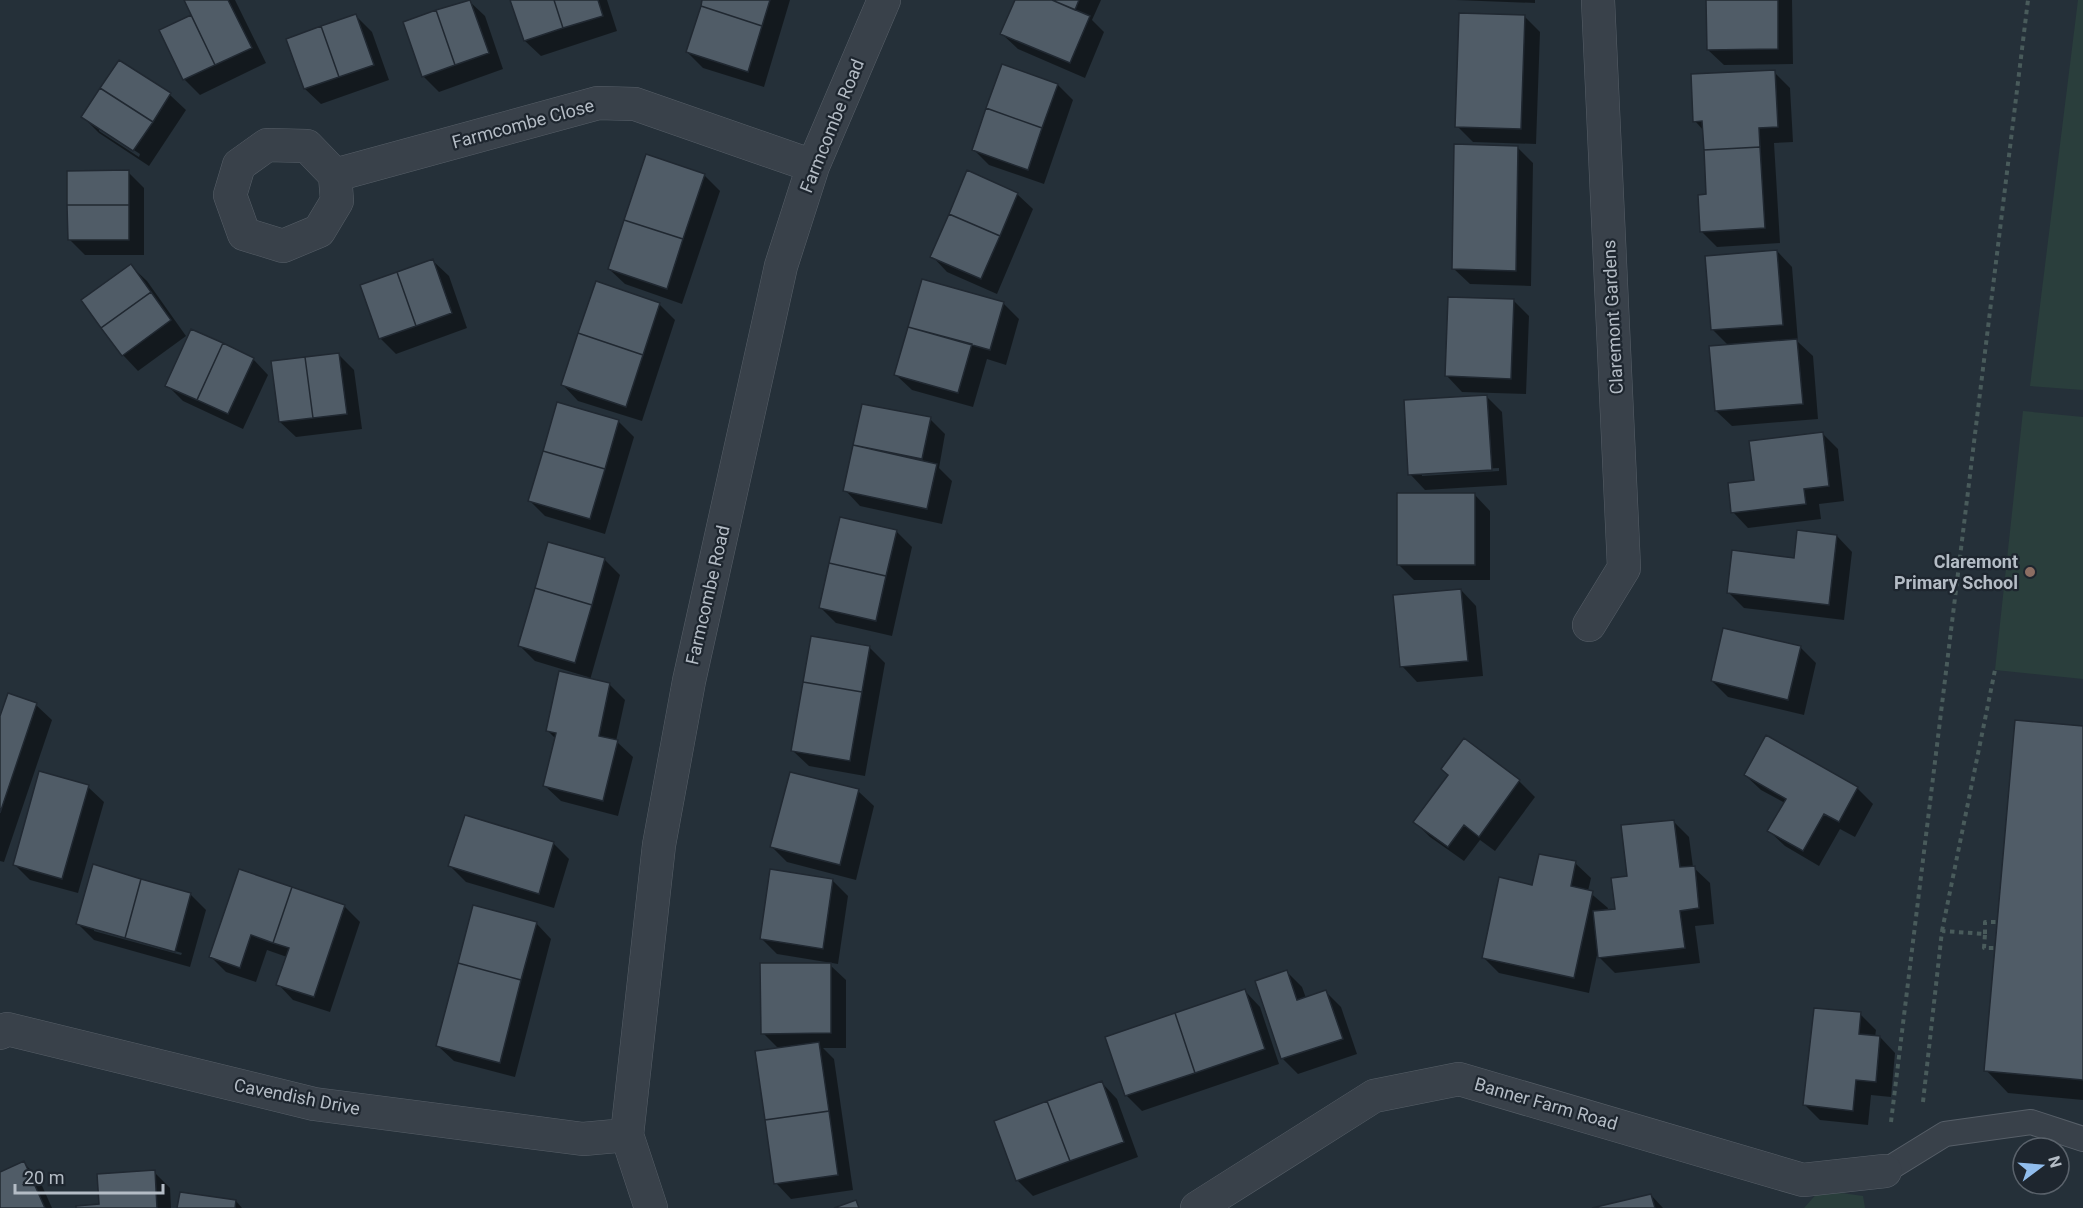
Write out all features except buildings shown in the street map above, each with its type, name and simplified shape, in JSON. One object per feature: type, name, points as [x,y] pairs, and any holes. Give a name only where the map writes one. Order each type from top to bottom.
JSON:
[{"type":"street","name":"Farmcombe Road","points":[[651,1208],[627,1135],[659,845],[688,681],[781,266],[813,166],[884,0]]},
{"type":"street","name":"Claremont Gardens","points":[[1589,625],[1624,568],[1598,0]]},
{"type":"street","name":"Farmcombe Close","points":[[335,175],[598,103],[635,104],[813,166]]},
{"type":"street","name":"Cavendish Drive","points":[[2,1027],[314,1104],[583,1139],[627,1135]]},
{"type":"street","name":"Banner Farm Road","points":[[1197,1208],[1374,1096],[1459,1079],[1803,1180],[1885,1171]]},
{"type":"lane","points":[[1885,1171],[1945,1134],[2031,1122],[2083,1139]]},
{"type":"path","points":[[1885,1171],[2028,0]]},
{"type":"path","points":[[1923,1105],[1942,931],[1995,670]]},
{"type":"path","points":[[1995,948],[1984,948],[1984,934],[1985,922],[1997,922]]},
{"type":"path","points":[[1942,931],[1984,934]]},
{"type":"green space","points":[[2078,0],[2083,0],[2083,390],[2030,386]]},
{"type":"green space","points":[[2023,411],[2083,417],[2083,679],[1995,670]]},
{"type":"green space","points":[[1820,1190],[1863,1196],[1865,1208],[1804,1208]]},
{"type":"place","name":"Claremont Primary School","points":[[2030,572]]}]
